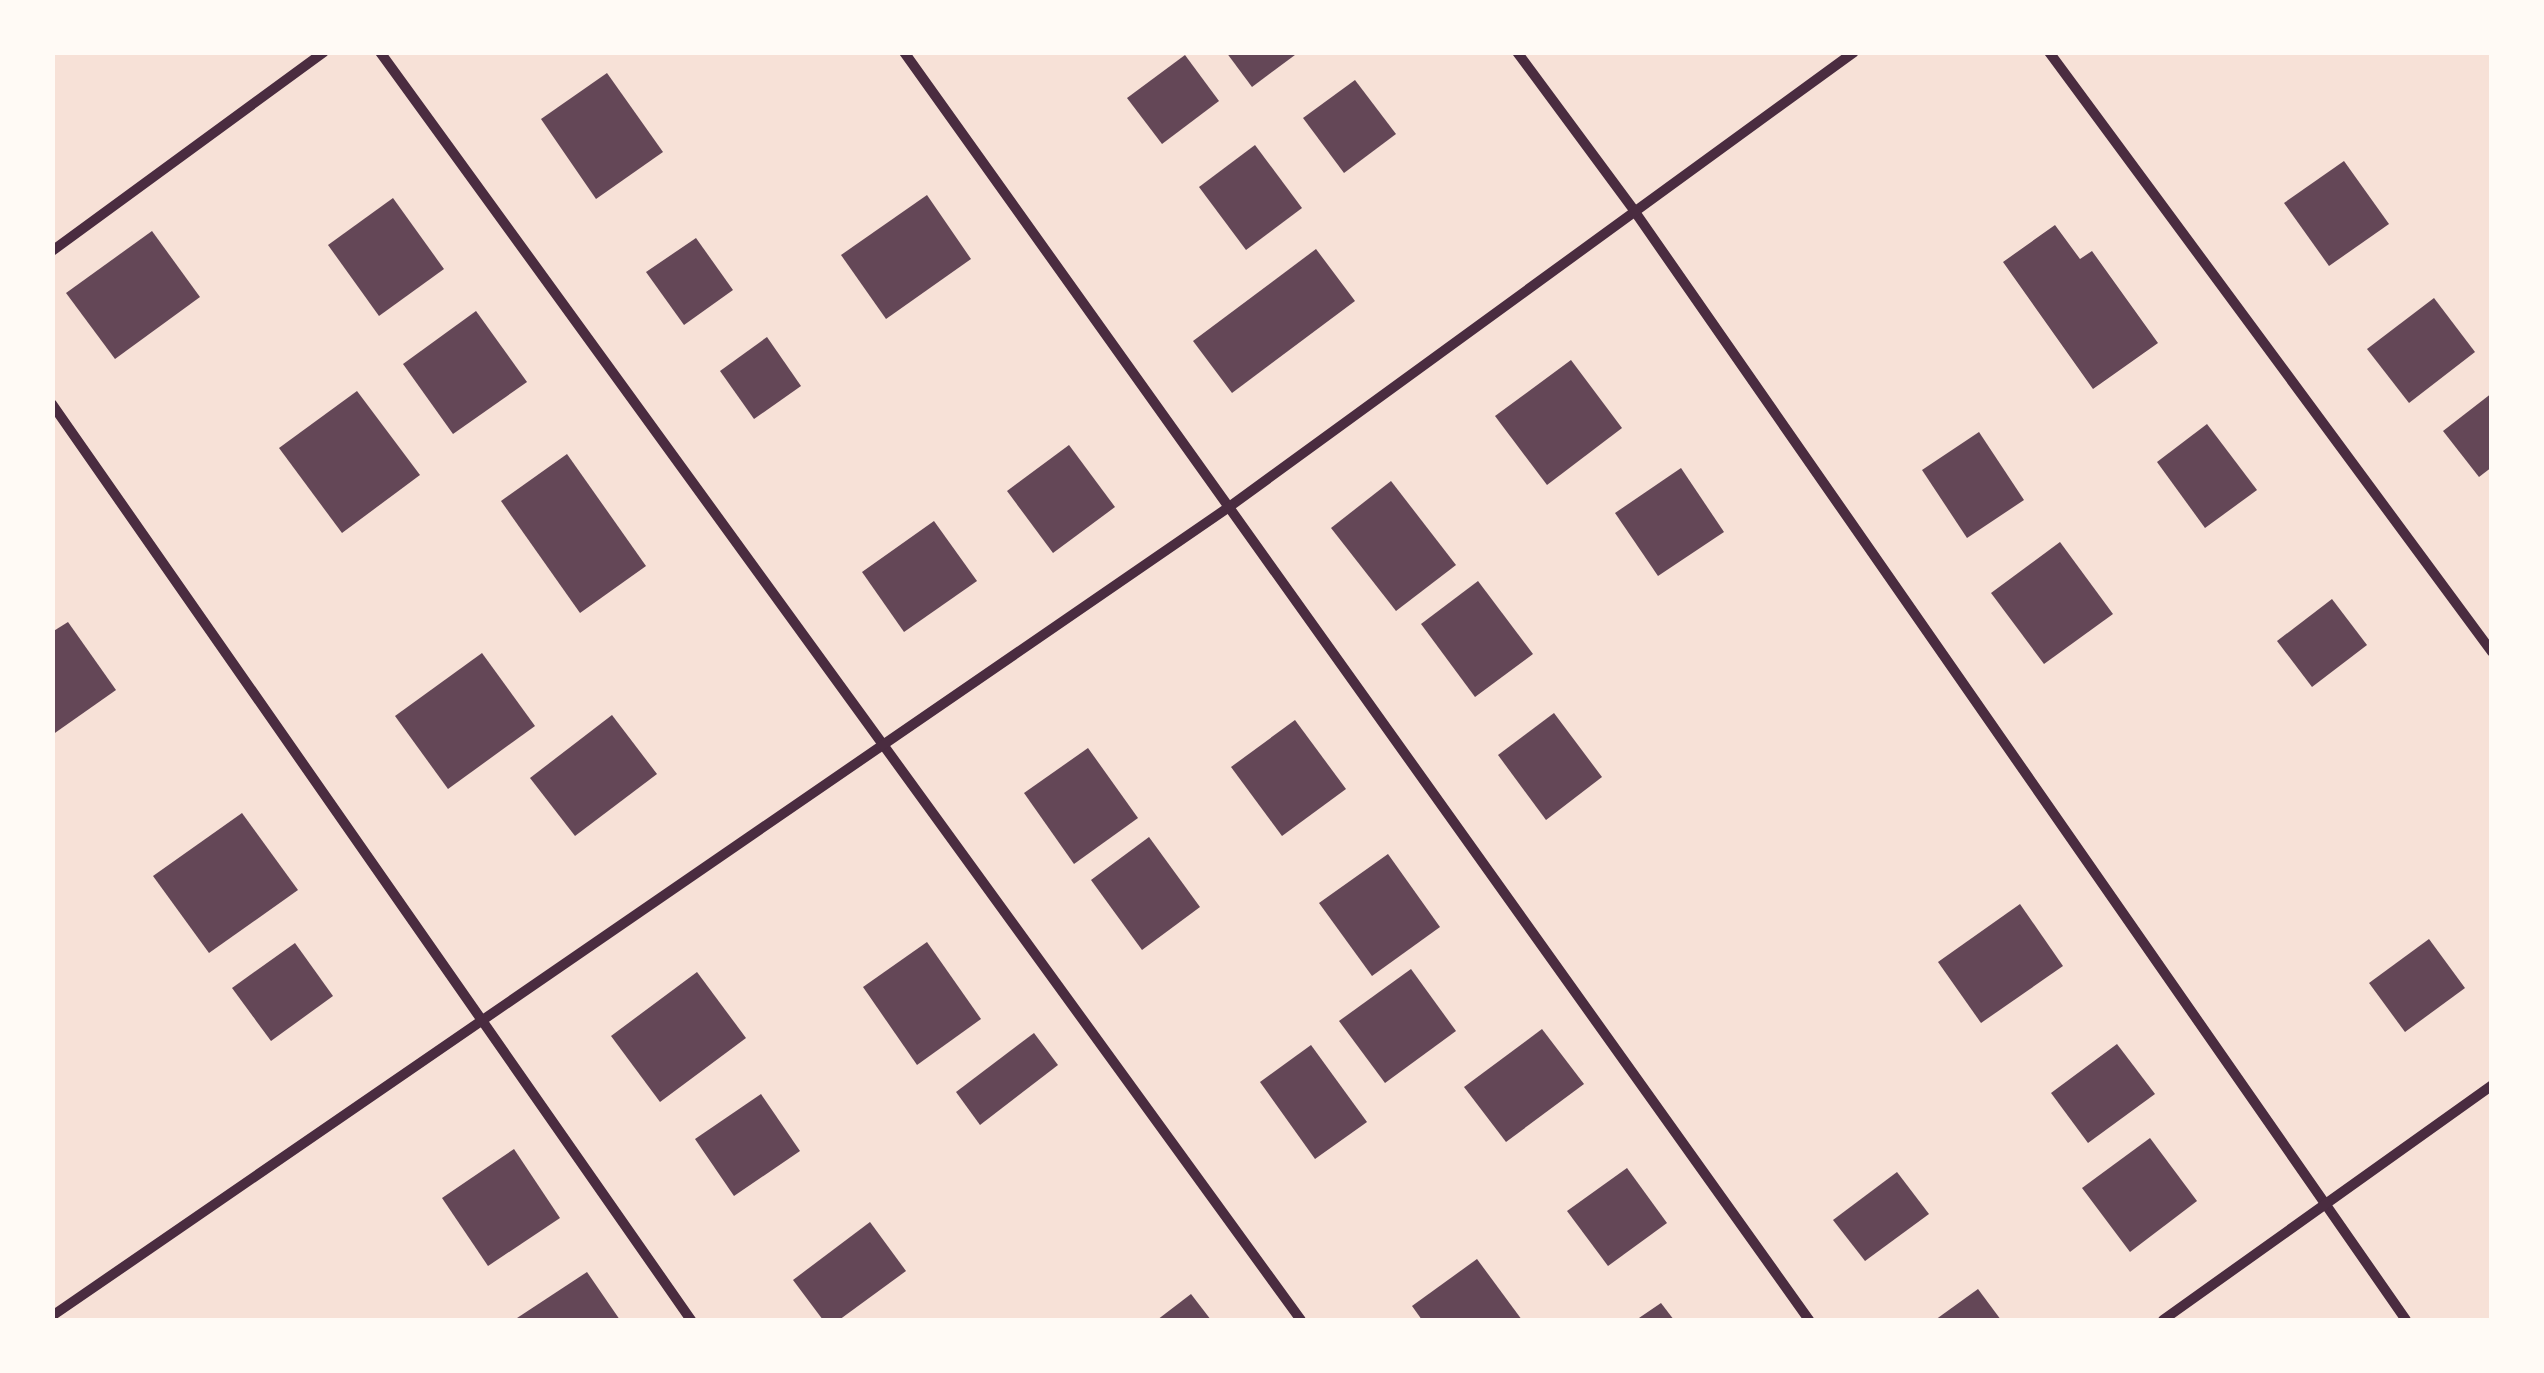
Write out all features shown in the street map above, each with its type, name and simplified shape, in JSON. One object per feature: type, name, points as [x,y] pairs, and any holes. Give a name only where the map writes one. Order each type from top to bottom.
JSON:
[{"type":"street","points":[[52,251],[324,52]]},
{"type":"street","points":[[380,52],[1301,1320]]},
{"type":"street","points":[[904,52],[1809,1320]]},
{"type":"street","points":[[1517,52],[1633,209],[2406,1320]]},
{"type":"street","points":[[52,1316],[476,1020],[883,747],[1228,507],[1854,52]]},
{"type":"street","points":[[2049,52],[2492,652]]},
{"type":"street","points":[[52,404],[476,1020],[691,1320]]},
{"type":"street","points":[[2163,1320],[2492,1085]]},
{"type":"building","points":[[1226,52],[1299,52],[1252,87]]},
{"type":"building","points":[[1185,55],[1219,101],[1162,144],[1127,98]]},
{"type":"building","points":[[607,73],[663,152],[596,199],[541,119]]},
{"type":"building","points":[[1355,80],[1396,134],[1344,173],[1303,118]]},
{"type":"building","points":[[1255,145],[1302,208],[1246,250],[1199,187]]},
{"type":"building","points":[[2344,161],[2389,224],[2329,266],[2284,203]]},
{"type":"building","points":[[927,195],[971,259],[886,319],[841,255]]},
{"type":"building","points":[[393,198],[444,269],[379,316],[328,245]]},
{"type":"building","points":[[2055,225],[2080,259],[2092,251],[2158,343],[2093,389],[2003,262]]},
{"type":"building","points":[[152,231],[200,297],[115,359],[66,293]]},
{"type":"building","points":[[696,238],[733,290],[684,325],[646,272]]},
{"type":"building","points":[[1316,249],[1355,301],[1232,393],[1193,341]]},
{"type":"building","points":[[2434,298],[2475,352],[2409,403],[2367,349]]},
{"type":"building","points":[[476,311],[527,382],[453,434],[403,364]]},
{"type":"building","points":[[767,337],[801,386],[754,419],[720,371]]},
{"type":"building","points":[[1571,360],[1622,428],[1547,485],[1495,416]]},
{"type":"building","points":[[357,391],[420,475],[342,533],[279,448]]},
{"type":"building","points":[[2492,393],[2492,467],[2479,477],[2443,431]]},
{"type":"building","points":[[2207,424],[2257,490],[2205,528],[2157,462]]},
{"type":"building","points":[[1979,432],[2024,500],[1967,538],[1922,470]]},
{"type":"building","points":[[1069,445],[1115,507],[1053,553],[1007,491]]},
{"type":"building","points":[[567,454],[646,566],[580,613],[501,501]]},
{"type":"building","points":[[1681,468],[1724,532],[1658,576],[1615,513]]},
{"type":"building","points":[[1391,481],[1456,565],[1396,611],[1331,528]]},
{"type":"building","points":[[934,521],[977,581],[904,632],[862,572]]},
{"type":"building","points":[[2060,542],[2113,614],[2044,664],[1991,593]]},
{"type":"building","points":[[1478,581],[1533,654],[1475,697],[1421,624]]},
{"type":"building","points":[[2332,599],[2367,645],[2312,687],[2277,641]]},
{"type":"building","points":[[68,622],[116,690],[52,735],[52,632]]},
{"type":"building","points":[[482,653],[535,726],[448,789],[395,716]]},
{"type":"building","points":[[1554,713],[1602,777],[1546,820],[1498,755]]},
{"type":"building","points":[[612,715],[657,774],[575,836],[530,778]]},
{"type":"building","points":[[1295,720],[1346,789],[1282,836],[1231,767]]},
{"type":"building","points":[[1088,748],[1138,818],[1074,864],[1024,793]]},
{"type":"building","points":[[242,813],[298,890],[209,953],[153,876]]},
{"type":"building","points":[[1149,837],[1200,907],[1142,950],[1091,880]]},
{"type":"building","points":[[1388,854],[1440,927],[1372,976],[1319,903]]},
{"type":"building","points":[[2020,904],[2063,966],[1981,1023],[1938,962]]},
{"type":"building","points":[[2429,939],[2465,988],[2405,1032],[2369,983]]},
{"type":"building","points":[[927,942],[981,1019],[917,1065],[863,987]]},
{"type":"building","points":[[295,943],[333,996],[271,1041],[232,988]]},
{"type":"building","points":[[1411,969],[1456,1031],[1385,1083],[1339,1021]]},
{"type":"building","points":[[697,972],[746,1038],[660,1102],[611,1036]]},
{"type":"building","points":[[1542,1029],[1584,1084],[1506,1142],[1464,1087]]},
{"type":"building","points":[[1034,1033],[1058,1065],[980,1125],[956,1092]]},
{"type":"building","points":[[2117,1044],[2155,1094],[2088,1143],[2051,1093]]},
{"type":"building","points":[[1311,1045],[1367,1122],[1315,1159],[1260,1082]]},
{"type":"building","points":[[761,1094],[800,1151],[734,1196],[695,1139]]},
{"type":"building","points":[[2150,1138],[2197,1201],[2130,1252],[2082,1188]]},
{"type":"building","points":[[514,1149],[560,1218],[488,1266],[442,1198]]},
{"type":"building","points":[[1627,1168],[1667,1223],[1608,1266],[1567,1211]]},
{"type":"building","points":[[1897,1172],[1929,1214],[1865,1261],[1833,1220]]},
{"type":"building","points":[[870,1222],[906,1271],[839,1320],[823,1320],[793,1280]]},
{"type":"building","points":[[1477,1259],[1522,1320],[1422,1320],[1412,1306]]},
{"type":"building","points":[[587,1272],[620,1320],[514,1320]]},
{"type":"building","points":[[1978,1289],[2001,1320],[1935,1320]]},
{"type":"building","points":[[1191,1294],[1211,1320],[1157,1320]]},
{"type":"building","points":[[1661,1303],[1674,1320],[1636,1320]]}]
